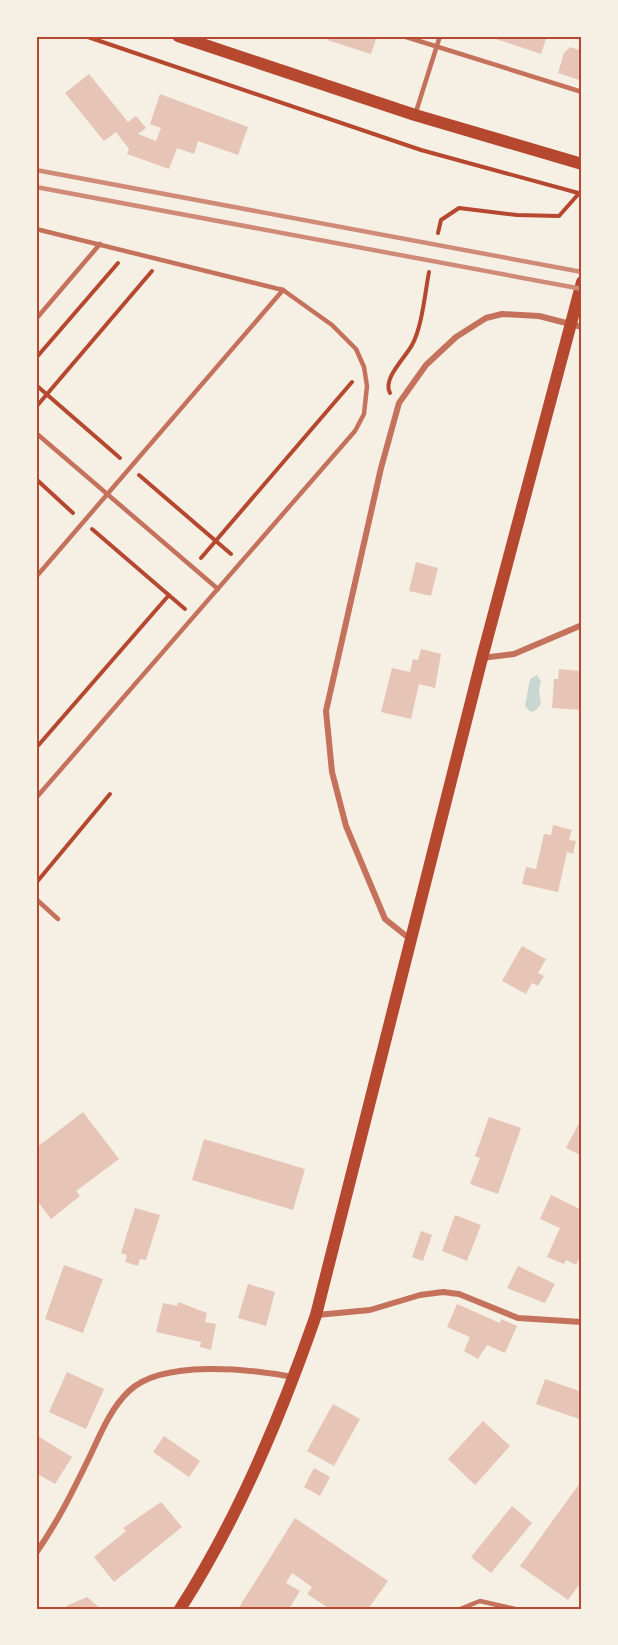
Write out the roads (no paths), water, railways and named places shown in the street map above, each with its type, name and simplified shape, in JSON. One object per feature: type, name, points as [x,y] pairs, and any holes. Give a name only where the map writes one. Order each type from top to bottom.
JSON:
[{"type":"main road","points":[[178,36],[415,115],[582,164]]},
{"type":"main road","points":[[180,1609],[230,1521],[295,1377],[316,1315],[482,658],[582,282]]},
{"type":"street","points":[[411,939],[385,919],[346,826],[332,772],[326,711],[366,527],[399,403],[426,365],[456,337],[486,318],[502,314],[539,316],[582,327]]},
{"type":"street","points":[[482,658],[514,654],[582,625]]},
{"type":"street","points":[[316,1315],[370,1310],[420,1295],[443,1292],[459,1294],[518,1318],[582,1322]]},
{"type":"street","points":[[36,1553],[56,1524],[111,1415],[130,1390],[152,1378],[176,1371],[228,1370],[295,1377]]},
{"type":"lane","points":[[403,36],[582,92]]},
{"type":"lane","points":[[415,115],[440,36]]},
{"type":"lane","points":[[36,229],[284,290],[332,325],[356,349],[364,368],[367,386],[364,414],[355,431],[36,798]]},
{"type":"lane","points":[[36,320],[100,244]]},
{"type":"lane","points":[[36,577],[284,290]]},
{"type":"lane","points":[[36,433],[218,589]]},
{"type":"lane","points":[[36,899],[58,919]]},
{"type":"lane","points":[[460,1609],[480,1601],[514,1609]]},
{"type":"railway","points":[[36,170],[582,272]]},
{"type":"railway","points":[[36,187],[582,289]]}]
